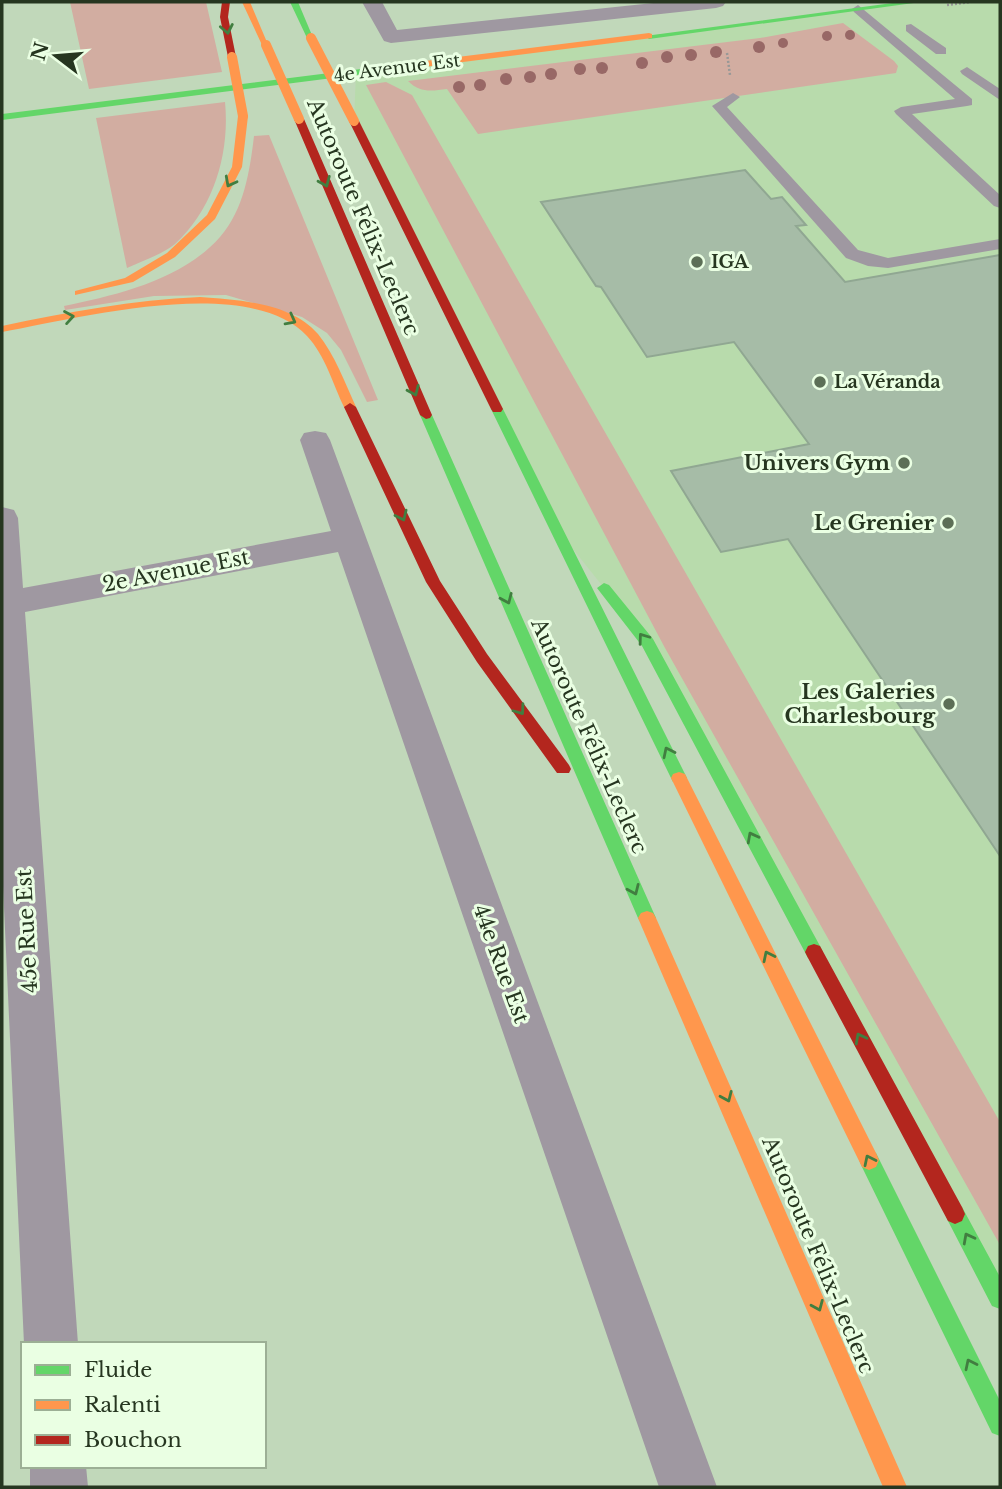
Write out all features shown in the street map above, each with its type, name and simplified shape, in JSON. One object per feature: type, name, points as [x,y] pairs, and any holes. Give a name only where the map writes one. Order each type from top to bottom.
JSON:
[{"type":"main road","points":[[60,298],[130,280],[171,255],[211,217],[237,167],[243,116],[224,17],[226,2]]},
{"type":"main road","name":"Autoroute Félix-Leclerc","points":[[246,2],[299,119],[390,337],[785,1228],[895,1487]]},
{"type":"main road","name":"Autoroute Félix-Leclerc","points":[[294,2],[1000,1425]]},
{"type":"main road","name":"4e Avenue Est","points":[[2,117],[917,2]]},
{"type":"main road","points":[[2,330],[124,307],[198,300],[268,308],[305,328],[326,358],[433,582],[482,658],[606,827]]},
{"type":"main road","points":[[557,529],[648,643],[1000,1298]]},
{"type":"street","name":"4e Avenue Est","points":[[372,2],[391,37],[716,2]]},
{"type":"street","points":[[726,2],[750,23]]},
{"type":"street","name":"44e Rue Est","points":[[315,440],[688,1487]]},
{"type":"street","name":"45e Rue Est","points":[[2,518],[51,1342]]},
{"type":"street","name":"2e Avenue Est","points":[[5,604],[349,539]]},
{"type":"street","points":[[58,1468],[59,1487]]},
{"type":"lane","points":[[858,9],[967,102],[901,111],[1000,203]]},
{"type":"lane","points":[[911,28],[942,51]]},
{"type":"lane","points":[[967,71],[1000,96]]},
{"type":"lane","points":[[733,97],[719,106],[852,254],[874,262],[888,262],[1000,244]]},
{"type":"path","points":[[727,51],[733,97]]},
{"type":"shaded area","points":[[70,2],[206,2],[222,72],[89,89]]},
{"type":"shaded area","points":[[917,2],[1000,2],[1000,1298],[648,643],[557,529],[354,121],[356,73]]},
{"type":"shaded area","points":[[843,23],[894,61],[898,66],[896,73],[478,134],[447,89],[421,89],[408,81],[760,38]]},
{"type":"shaded area","points":[[386,82],[412,95],[1000,1122],[1000,1245],[665,648],[366,85]]},
{"type":"shaded area","points":[[225,102],[222,160],[200,214],[175,244],[127,268],[96,118]]},
{"type":"shaded area","points":[[269,135],[378,400],[367,402],[341,350],[327,333],[302,317],[226,295],[154,296],[65,310],[64,306],[148,284],[205,252],[220,237],[235,215],[248,176],[254,136]]},
{"type":"building","name":"Les Galeries Charlesbourg","points":[[745,170],[771,199],[782,197],[806,225],[796,226],[845,282],[1000,255],[1000,856],[788,539],[721,552],[671,471],[809,444],[734,342],[647,357],[541,202]]},
{"type":"traffic: fast","points":[[294,2],[311,38]]},
{"type":"traffic: fast","points":[[649,36],[917,2]]},
{"type":"traffic: fast","points":[[2,117],[377,70]]},
{"type":"traffic: fast","points":[[497,409],[679,778]]},
{"type":"traffic: fast","points":[[426,415],[647,918]]},
{"type":"traffic: fast","points":[[604,588],[648,643],[814,952]]},
{"type":"traffic: fast","points":[[869,1160],[1000,1425]]},
{"type":"traffic: fast","points":[[955,1214],[1000,1298]]},
{"type":"traffic: slow","points":[[246,2],[266,45]]},
{"type":"traffic: slow","points":[[377,70],[649,36]]},
{"type":"traffic: slow","points":[[311,38],[354,121]]},
{"type":"traffic: slow","points":[[266,45],[299,119]]},
{"type":"traffic: slow","points":[[232,57],[243,116]]},
{"type":"traffic: slow","points":[[79,293],[129,280],[171,255],[211,217],[237,167],[243,116]]},
{"type":"traffic: slow","points":[[2,329],[73,315],[158,303],[240,303],[275,312],[305,328],[325,354],[350,407]]},
{"type":"traffic: slow","points":[[679,778],[869,1160]]},
{"type":"traffic: slow","points":[[647,918],[895,1487]]},
{"type":"traffic: jam","points":[[226,2],[224,17],[232,57]]},
{"type":"traffic: jam","points":[[299,119],[426,415]]},
{"type":"traffic: jam","points":[[354,121],[497,409]]},
{"type":"traffic: jam","points":[[350,407],[433,582],[482,658],[563,769]]},
{"type":"traffic: jam","points":[[814,952],[955,1214]]},
{"type":"place","name":"IGA","points":[[697,262]]},
{"type":"place","name":"La Véranda","points":[[820,382]]},
{"type":"place","name":"Univers Gym","points":[[904,463]]},
{"type":"place","name":"Le Grenier","points":[[948,523]]},
{"type":"place","name":"Les Galeries Charlesbourg","points":[[949,704]]}]
